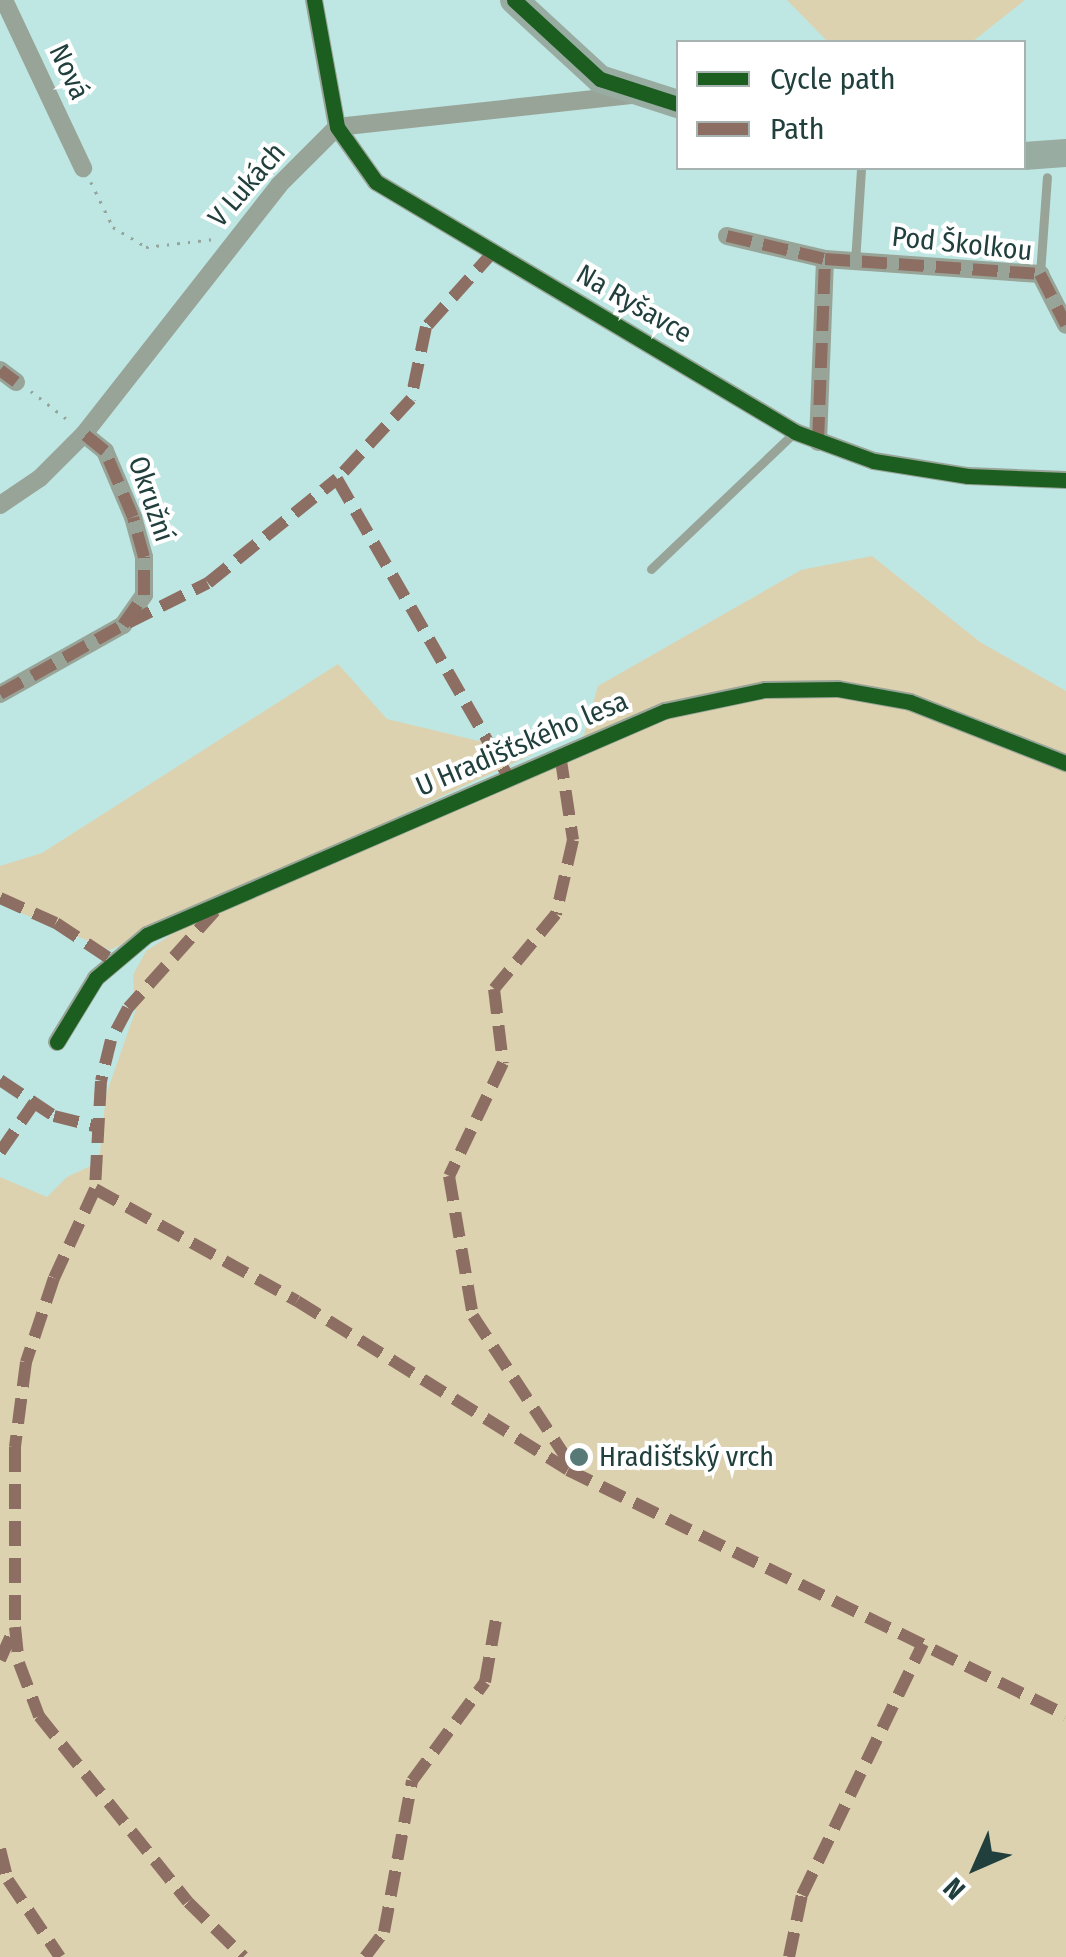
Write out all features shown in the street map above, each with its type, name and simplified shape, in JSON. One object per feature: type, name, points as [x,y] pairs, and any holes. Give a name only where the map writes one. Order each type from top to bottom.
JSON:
[{"type":"street","name":"Nová","points":[[4,0],[84,168]]},
{"type":"street","name":"Na Ryšavce","points":[[314,0],[336,127],[376,182],[795,432],[818,442],[874,461],[968,476],[1066,480]]},
{"type":"street","points":[[514,0],[573,60],[638,94],[676,104]]},
{"type":"street","points":[[336,127],[638,94]]},
{"type":"street","name":"V Lukách","points":[[0,505],[40,478],[84,434],[236,237],[336,127]]},
{"type":"street","points":[[1026,156],[1066,153]]},
{"type":"street","name":"Pod Školkou","points":[[726,236],[825,260],[1040,274],[1066,326]]},
{"type":"street","points":[[818,442],[825,260]]},
{"type":"street","points":[[0,370],[16,382]]},
{"type":"street","name":"Okružní","points":[[0,694],[123,625],[144,595],[144,557],[133,517],[105,451],[84,434]]},
{"type":"street","name":"U Hradišťského lesa","points":[[57,1042],[96,978],[147,935],[664,712],[765,690],[838,689],[910,702],[1066,763]]},
{"type":"lane","points":[[855,262],[861,170]]},
{"type":"lane","points":[[1040,274],[1048,177]]},
{"type":"lane","points":[[651,569],[795,432]]},
{"type":"path","points":[[84,168],[113,227],[146,247],[236,237]]},
{"type":"path","points":[[16,382],[84,434]]},
{"type":"shaded area","points":[[787,0],[1025,0],[975,40],[826,40]]},
{"type":"shaded area","points":[[872,556],[980,642],[1066,691],[1066,1957],[0,1957],[0,1177],[47,1197],[67,1177],[99,1162],[106,1095],[135,1012],[133,975],[146,951],[180,929],[465,801],[577,759],[598,686],[801,570]]},
{"type":"shaded area","points":[[338,664],[387,719],[533,754],[110,950],[0,904],[0,866],[42,853]]},
{"type":"marked path","points":[[727,236],[825,259]]},
{"type":"marked path","points":[[494,251],[426,327],[411,399],[337,479],[507,775]]},
{"type":"marked path","points":[[818,442],[825,259],[1040,274],[1066,325]]},
{"type":"marked path","points":[[0,370],[16,382]]},
{"type":"marked path","points":[[0,694],[123,625],[144,595],[144,557],[133,517],[105,451],[84,434]]},
{"type":"marked path","points":[[128,623],[208,583],[337,479]]},
{"type":"marked path","points":[[560,754],[573,840],[556,914],[494,989],[503,1063],[449,1176],[473,1316],[574,1470]]},
{"type":"marked path","points":[[0,898],[56,923],[115,962]]},
{"type":"marked path","points":[[215,911],[128,1008],[111,1040],[101,1081],[95,1189],[54,1278],[26,1362],[15,1447],[15,1627],[19,1663],[39,1716],[188,1902],[244,1957]]},
{"type":"marked path","points":[[0,1080],[54,1116],[98,1127]]},
{"type":"marked path","points":[[0,1152],[34,1103]]},
{"type":"marked path","points":[[95,1189],[297,1301],[568,1470],[1066,1715]]},
{"type":"marked path","points":[[365,1957],[384,1932],[412,1781],[485,1682],[497,1614]]},
{"type":"marked path","points":[[0,1660],[15,1627]]},
{"type":"marked path","points":[[789,1957],[802,1895],[923,1644]]},
{"type":"marked path","points":[[0,1849],[8,1880],[60,1957]]},
{"type":"cycle path","points":[[314,0],[337,127],[376,182],[795,432],[874,461],[968,476],[1066,480]]},
{"type":"cycle path","points":[[514,0],[600,79],[676,103]]},
{"type":"cycle path","points":[[57,1042],[96,978],[147,935],[665,711],[765,690],[838,689],[910,702],[1066,763]]},
{"type":"place","name":"Hradišťský vrch","points":[[579,1457]]}]
